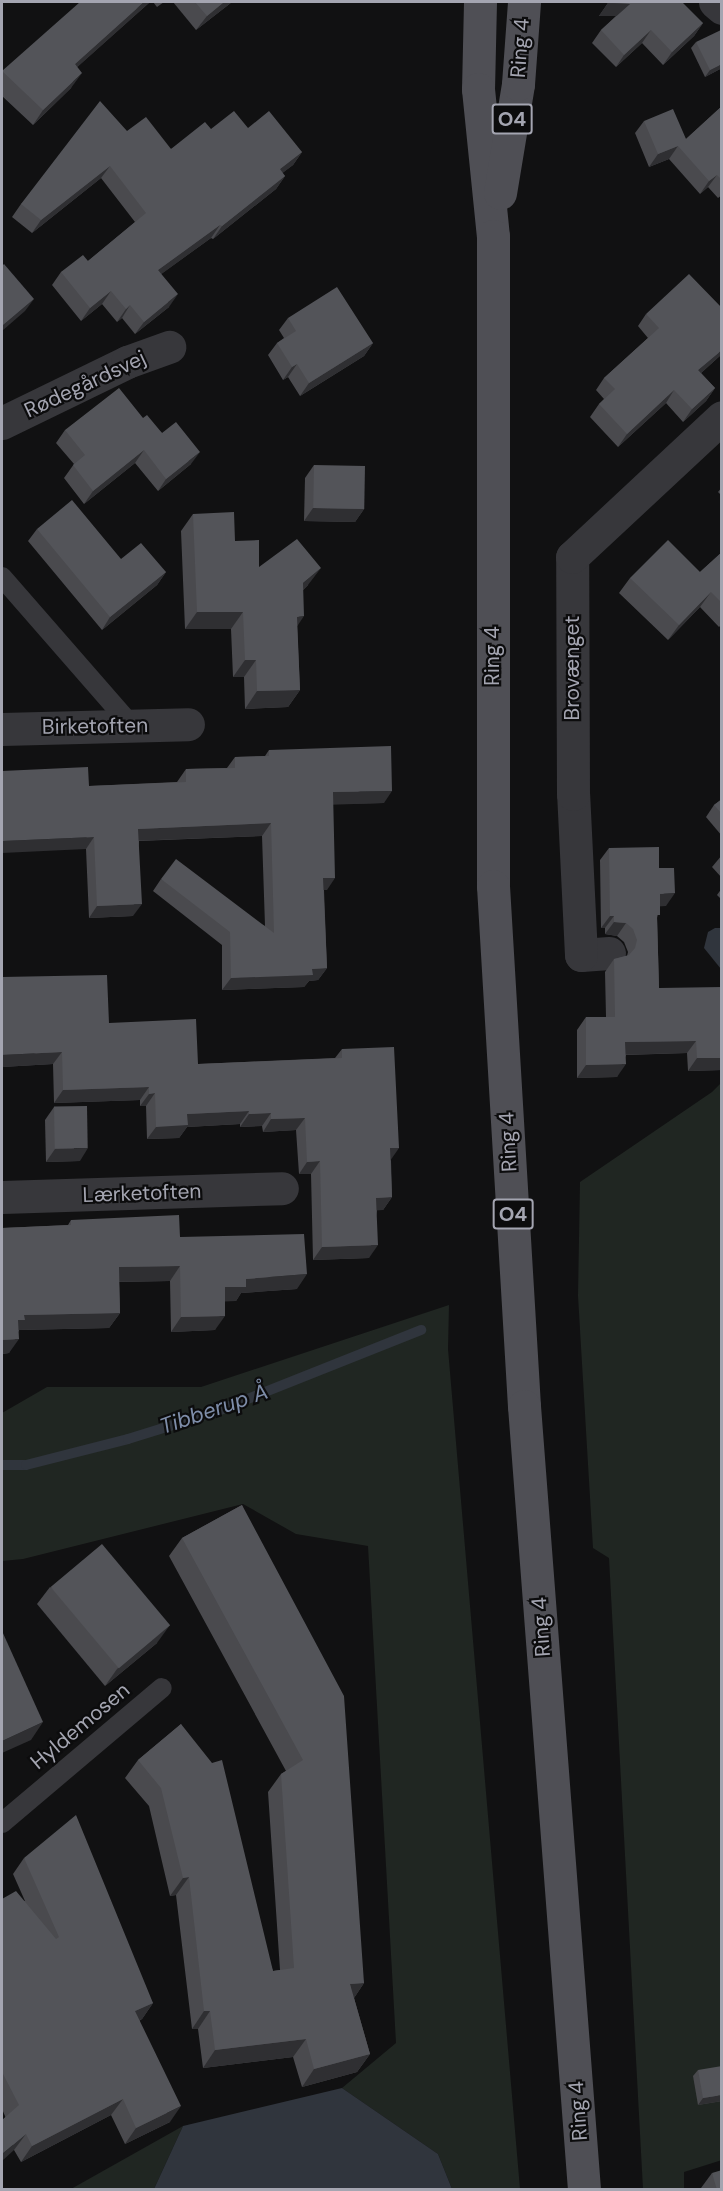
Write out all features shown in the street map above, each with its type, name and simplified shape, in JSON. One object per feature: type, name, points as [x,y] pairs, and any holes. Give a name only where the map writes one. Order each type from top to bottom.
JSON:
[{"type":"main road","name":"Ring 4","points":[[480,2],[478,89],[493,236],[493,886],[524,1406],[584,2190]]},
{"type":"main road","name":"Ring 4","points":[[493,236],[518,84],[524,2]]},
{"type":"street","points":[[715,2],[722,8]]},
{"type":"street","name":"Rødegårdsvej","points":[[2,423],[127,362],[169,347]]},
{"type":"street","name":"Brovænget","points":[[609,953],[581,955],[573,794],[572,557],[722,417]]},
{"type":"street","name":"Birketoften","points":[[2,729],[188,724]]},
{"type":"street","name":"Lærketoften","points":[[2,1197],[282,1188]]},
{"type":"lane","points":[[2,577],[132,726]]},
{"type":"lane","name":"Hyldemosen","points":[[2,1823],[162,1688]]},
{"type":"shaded area","points":[[721,928],[721,969],[704,948],[708,932]]},
{"type":"shaded area","points":[[721,1083],[722,2160],[684,2172],[684,2189],[643,2189],[609,1558],[593,1548],[578,1296],[580,1182],[712,1092]]},
{"type":"shaded area","points":[[449,1305],[448,1349],[520,2189],[452,2189],[438,2154],[342,2088],[396,2043],[368,1546],[296,1534],[243,1504],[23,1559],[2,1561],[2,1413],[47,1387],[201,1387]]},
{"type":"shaded area","points":[[342,2088],[438,2154],[452,2189],[154,2189],[183,2126]]},
{"type":"shaded area","points":[[183,2126],[154,2189],[71,2189]]},
{"type":"building","points":[[80,2],[144,2],[75,64],[82,73],[43,110],[2,71]]},
{"type":"building","points":[[195,2],[224,2],[207,16]]},
{"type":"building","points":[[609,2],[682,2],[703,23],[672,52],[651,30],[624,55],[601,30],[630,4]]},
{"type":"building","points":[[721,30],[722,64],[710,70],[696,42]]},
{"type":"building","points":[[100,101],[127,131],[146,117],[171,149],[205,122],[211,129],[234,111],[248,128],[269,111],[302,152],[280,169],[285,176],[222,226],[220,225],[158,270],[178,294],[144,322],[130,305],[126,309],[111,291],[90,308],[61,272],[83,255],[88,261],[146,213],[110,166],[41,220],[21,204]]},
{"type":"building","points":[[722,106],[722,180],[717,175],[709,181],[678,146],[658,154],[644,121],[673,109],[686,139]]},
{"type":"building","points":[[4,264],[34,299],[2,326],[2,266]]},
{"type":"building","points":[[689,274],[722,308],[722,350],[698,370],[715,388],[692,409],[674,390],[627,434],[599,404],[615,389],[604,378],[659,328],[646,314]]},
{"type":"building","points":[[337,287],[373,343],[309,383],[297,364],[292,367],[277,343],[296,331],[288,318]]},
{"type":"building","points":[[119,388],[143,418],[147,415],[162,433],[176,422],[200,452],[166,479],[144,450],[93,491],[73,465],[85,455],[65,430]]},
{"type":"building","points":[[314,465],[365,466],[364,509],[313,508]]},
{"type":"building","points":[[72,500],[121,559],[141,543],[166,572],[110,617],[37,529]]},
{"type":"building","points":[[234,512],[235,541],[259,540],[259,567],[297,539],[321,568],[303,583],[304,616],[297,617],[300,690],[257,691],[256,660],[245,660],[243,612],[197,612],[193,514]]},
{"type":"building","points":[[668,540],[700,572],[722,552],[722,603],[711,592],[679,625],[630,578]]},
{"type":"building","points":[[391,746],[392,791],[333,792],[335,878],[323,878],[327,968],[312,969],[313,975],[231,978],[230,932],[161,879],[176,859],[274,933],[271,823],[138,829],[142,904],[97,906],[94,837],[3,841],[2,848],[2,771],[88,767],[89,786],[186,782],[186,769],[235,768],[235,757],[269,756],[269,750]]},
{"type":"building","points":[[722,799],[722,814],[714,805]]},
{"type":"building","points":[[659,847],[659,868],[674,868],[675,893],[660,894],[660,915],[657,915],[659,988],[722,987],[722,1058],[697,1058],[696,1041],[625,1042],[626,1064],[586,1065],[586,1017],[615,1017],[614,959],[629,955],[635,948],[637,940],[633,929],[626,923],[614,922],[614,916],[610,916],[609,848]]},
{"type":"building","points":[[107,975],[109,1023],[196,1019],[198,1064],[342,1058],[342,1049],[394,1047],[399,1148],[390,1148],[392,1197],[376,1198],[378,1245],[322,1247],[320,1161],[307,1162],[305,1118],[271,1119],[271,1113],[249,1114],[249,1111],[187,1114],[188,1125],[156,1127],[155,1093],[149,1094],[149,1087],[63,1090],[62,1052],[2,1055],[2,977]]},
{"type":"building","points":[[87,1106],[88,1148],[55,1149],[54,1107]]},
{"type":"building","points":[[179,1215],[180,1237],[304,1234],[307,1274],[246,1279],[246,1287],[225,1287],[225,1316],[181,1317],[180,1266],[119,1267],[120,1313],[24,1315],[25,1320],[18,1320],[19,1339],[2,1340],[2,1228],[71,1225],[71,1220]]},
{"type":"building","points":[[242,1505],[344,1696],[364,1983],[350,1984],[370,2054],[314,2069],[306,2039],[215,2050],[210,2011],[204,2011],[189,1877],[183,1878],[161,1788],[138,1760],[181,1724],[212,1763],[222,1760],[273,1971],[294,1968],[281,1774],[303,1760],[182,1538]]},
{"type":"building","points":[[102,1544],[170,1625],[119,1668],[51,1587]]},
{"type":"building","points":[[2,1631],[43,1722],[2,1741]]},
{"type":"building","points":[[76,1815],[153,2003],[135,2011],[181,2106],[136,2128],[123,2099],[32,2146],[26,2134],[2,2154],[2,2120],[19,2105],[2,2072],[2,1899],[16,1891],[56,1939],[59,1937],[24,1858]]},
{"type":"building","points":[[722,2066],[722,2095],[703,2098],[698,2070]]},
{"type":"building","points":[[722,2170],[722,2190],[717,2190],[712,2173]]},
{"type":"waterway","name":"Tibberup Å","points":[[2,1465],[26,1465],[128,1439],[215,1412],[421,1330]]}]
